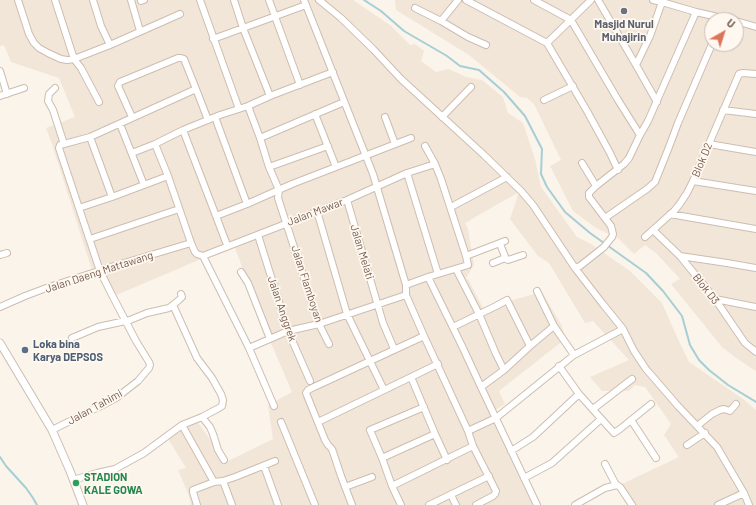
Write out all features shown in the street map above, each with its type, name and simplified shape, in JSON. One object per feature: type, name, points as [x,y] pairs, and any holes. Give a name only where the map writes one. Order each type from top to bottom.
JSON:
[{"type":"street","points":[[18,0],[29,34],[34,43],[48,54],[67,60],[74,59],[110,45],[180,14]]},
{"type":"street","points":[[55,0],[74,59],[81,68],[99,102]]},
{"type":"street","points":[[93,0],[101,26],[110,45]]},
{"type":"street","points":[[131,0],[140,31]]},
{"type":"street","points":[[200,0],[239,109]]},
{"type":"street","points":[[234,0],[270,96]]},
{"type":"street","points":[[269,0],[300,85]]},
{"type":"street","points":[[319,0],[374,49],[401,79],[507,177],[533,205],[575,268],[623,328],[634,351],[655,381],[717,447],[744,493],[749,505]]},
{"type":"street","points":[[441,21],[458,0]]},
{"type":"street","points":[[466,0],[547,43],[573,86],[618,170]]},
{"type":"street","points":[[534,0],[571,20],[640,135]]},
{"type":"street","points":[[547,43],[591,0]]},
{"type":"street","points":[[598,0],[657,102]]},
{"type":"street","points":[[654,0],[704,14]]},
{"type":"street","points":[[636,65],[650,36],[662,2]]},
{"type":"street","points":[[213,39],[305,3],[377,187],[406,285],[406,295],[474,446],[496,491],[493,496],[476,505]]},
{"type":"street","points":[[415,8],[468,37],[486,45]]},
{"type":"street","points":[[575,268],[580,266],[604,247],[612,237],[612,228],[588,196],[596,186],[623,166],[629,158],[657,102],[696,12]]},
{"type":"street","points":[[744,23],[756,27]]},
{"type":"street","points":[[605,218],[655,182],[709,52]]},
{"type":"street","points":[[132,117],[118,86],[120,82],[181,58],[184,59],[208,120]]},
{"type":"street","points":[[0,72],[3,95],[24,88]]},
{"type":"street","points":[[132,153],[155,144],[182,130],[248,106],[333,72]]},
{"type":"street","name":"Blok D2","points":[[645,237],[674,211],[683,200],[693,181],[738,75],[743,73],[756,74]]},
{"type":"street","points":[[544,100],[573,86]]},
{"type":"street","points":[[442,117],[470,87]]},
{"type":"street","points":[[55,88],[49,94],[48,101],[53,110],[64,144],[90,137],[196,89]]},
{"type":"street","points":[[260,138],[344,102]]},
{"type":"street","name":"Jalan Flamboyan","points":[[248,106],[278,190],[278,198],[319,324],[329,344]]},
{"type":"street","points":[[723,110],[756,114]]},
{"type":"street","points":[[315,114],[336,167]]},
{"type":"street","points":[[215,117],[247,204]]},
{"type":"street","points":[[385,117],[395,144]]},
{"type":"street","points":[[120,124],[144,186]]},
{"type":"street","points":[[182,130],[227,245]]},
{"type":"street","points":[[90,137],[112,197]]},
{"type":"street","points":[[216,216],[292,184],[411,138]]},
{"type":"street","name":"Jalan Tahimi","points":[[52,430],[116,398],[138,381],[149,368],[150,362],[136,341],[100,270],[59,149],[60,145],[64,144]]},
{"type":"street","points":[[155,144],[195,252],[203,256],[249,348],[274,406]]},
{"type":"street","points":[[708,144],[756,152]]},
{"type":"street","points":[[269,167],[328,146]]},
{"type":"street","points":[[406,285],[428,277],[468,266],[435,164],[425,146]]},
{"type":"street","points":[[582,163],[596,186]]},
{"type":"street","name":"Jalan Mawar","points":[[203,256],[227,245],[258,235],[346,200],[407,173],[435,164]]},
{"type":"street","points":[[407,173],[438,274]]},
{"type":"street","points":[[79,208],[144,186],[168,176]]},
{"type":"street","points":[[450,208],[507,177]]},
{"type":"street","points":[[693,181],[756,191]]},
{"type":"street","name":"Jalan Melati","points":[[346,200],[383,323],[394,349]]},
{"type":"street","points":[[90,239],[179,209]]},
{"type":"street","points":[[317,211],[346,314],[384,390]]},
{"type":"street","points":[[670,214],[756,230]]},
{"type":"street","name":"Blok D3","points":[[653,230],[680,256],[715,299],[745,343],[756,352]]},
{"type":"street","name":"Jalan Anggrek","points":[[258,235],[288,331],[310,381]]},
{"type":"street","name":"Jalan Daeng Mattawang","points":[[0,307],[49,287],[191,243]]},
{"type":"street","points":[[466,256],[502,243],[505,258]]},
{"type":"street","points":[[0,255],[7,253]]},
{"type":"street","points":[[493,263],[505,258],[508,260],[523,255]]},
{"type":"street","points":[[680,256],[756,268]]},
{"type":"street","points":[[456,270],[479,314],[504,370]]},
{"type":"street","points":[[241,272],[248,283],[270,339]]},
{"type":"street","points":[[428,277],[537,505]]},
{"type":"street","points":[[537,291],[554,326],[574,355]]},
{"type":"street","points":[[72,338],[98,326],[126,321],[147,313],[169,308],[182,297],[181,294]]},
{"type":"street","points":[[249,348],[288,331],[319,324],[406,295]]},
{"type":"street","points":[[715,299],[756,307]]},
{"type":"street","points":[[453,327],[507,300],[530,346]]},
{"type":"street","points":[[73,480],[115,469],[144,453],[182,425],[202,417],[222,406],[223,400],[212,378],[197,358],[173,305]]},
{"type":"street","points":[[481,387],[504,370],[554,326]]},
{"type":"street","points":[[468,431],[496,418],[574,355],[623,328]]},
{"type":"street","points":[[352,505],[332,449],[325,440],[306,393],[308,390],[424,336]]},
{"type":"street","points":[[0,343],[52,430],[83,505]]},
{"type":"street","points":[[745,343],[756,345]]},
{"type":"street","points":[[318,422],[438,364]]},
{"type":"street","points":[[559,366],[579,394],[614,433],[651,404]]},
{"type":"street","points":[[410,377],[447,460]]},
{"type":"street","points":[[593,409],[632,379]]},
{"type":"street","points":[[511,451],[533,437],[579,394]]},
{"type":"street","points":[[697,426],[712,414],[720,410],[724,409],[730,411],[736,404]]},
{"type":"street","points":[[401,505],[370,430],[424,407]]},
{"type":"street","points":[[202,417],[210,427],[218,450],[224,460]]},
{"type":"street","points":[[524,478],[552,463],[601,419]]},
{"type":"street","points":[[631,420],[656,458]]},
{"type":"street","points":[[281,422],[315,505]]},
{"type":"street","points":[[182,425],[214,482]]},
{"type":"street","points":[[687,445],[705,433]]},
{"type":"street","points":[[382,458],[435,434]]},
{"type":"street","points":[[392,486],[474,446]]},
{"type":"street","points":[[197,505],[193,490],[214,482],[223,481],[276,461]]},
{"type":"street","points":[[605,464],[616,485],[619,485],[632,505]]},
{"type":"street","points":[[264,466],[278,505]]},
{"type":"street","points":[[429,505],[489,476]]},
{"type":"street","points":[[345,487],[372,477]]},
{"type":"street","points":[[223,481],[232,505]]},
{"type":"street","points":[[575,505],[605,488],[616,485]]},
{"type":"street","points":[[718,505],[744,493]]},
{"type":"street","points":[[450,494],[456,505]]},
{"type":"shaded area","points":[[0,0],[353,0],[390,25],[410,45],[415,44],[424,51],[421,61],[436,72],[449,69],[466,77],[482,80],[503,97],[508,113],[523,123],[535,159],[541,187],[577,237],[591,244],[630,271],[662,303],[689,362],[743,399],[756,410],[756,505],[634,505],[622,484],[679,457],[664,435],[671,424],[645,387],[635,385],[629,391],[602,391],[590,377],[629,360],[593,321],[585,323],[549,263],[538,256],[510,219],[519,192],[465,223],[468,229],[474,265],[465,280],[468,279],[483,308],[542,292],[562,326],[565,339],[499,391],[505,404],[491,413],[541,505],[191,505],[188,493],[178,470],[186,468],[167,437],[197,421],[214,445],[224,463],[273,439],[268,405],[292,392],[265,329],[234,245],[114,296],[91,267],[46,128],[75,117],[59,78],[11,62],[4,45],[0,46]]},
{"type":"shaded area","points":[[395,0],[756,0],[756,371],[722,347],[671,284],[680,279],[656,253],[645,245],[634,254],[619,239],[596,228],[573,211],[550,166],[561,160],[534,104],[527,98],[520,97],[469,55],[396,10]]},
{"type":"waterway","points":[[364,0],[381,11],[404,31],[447,56],[460,66],[479,70],[504,92],[525,116],[542,149],[541,174],[547,187],[565,212],[590,233],[646,273],[663,291],[682,316],[690,345],[699,360],[728,385],[756,402]]},
{"type":"waterway","points":[[0,457],[26,488],[37,505]]},
{"type":"place","name":"Masjid Nurul Muhajirin","points":[[624,11]]},
{"type":"place","name":"Loka bina Karya DEPSOS","points":[[25,350]]},
{"type":"place","name":"STADION KALE GOWA","points":[[76,483]]}]
